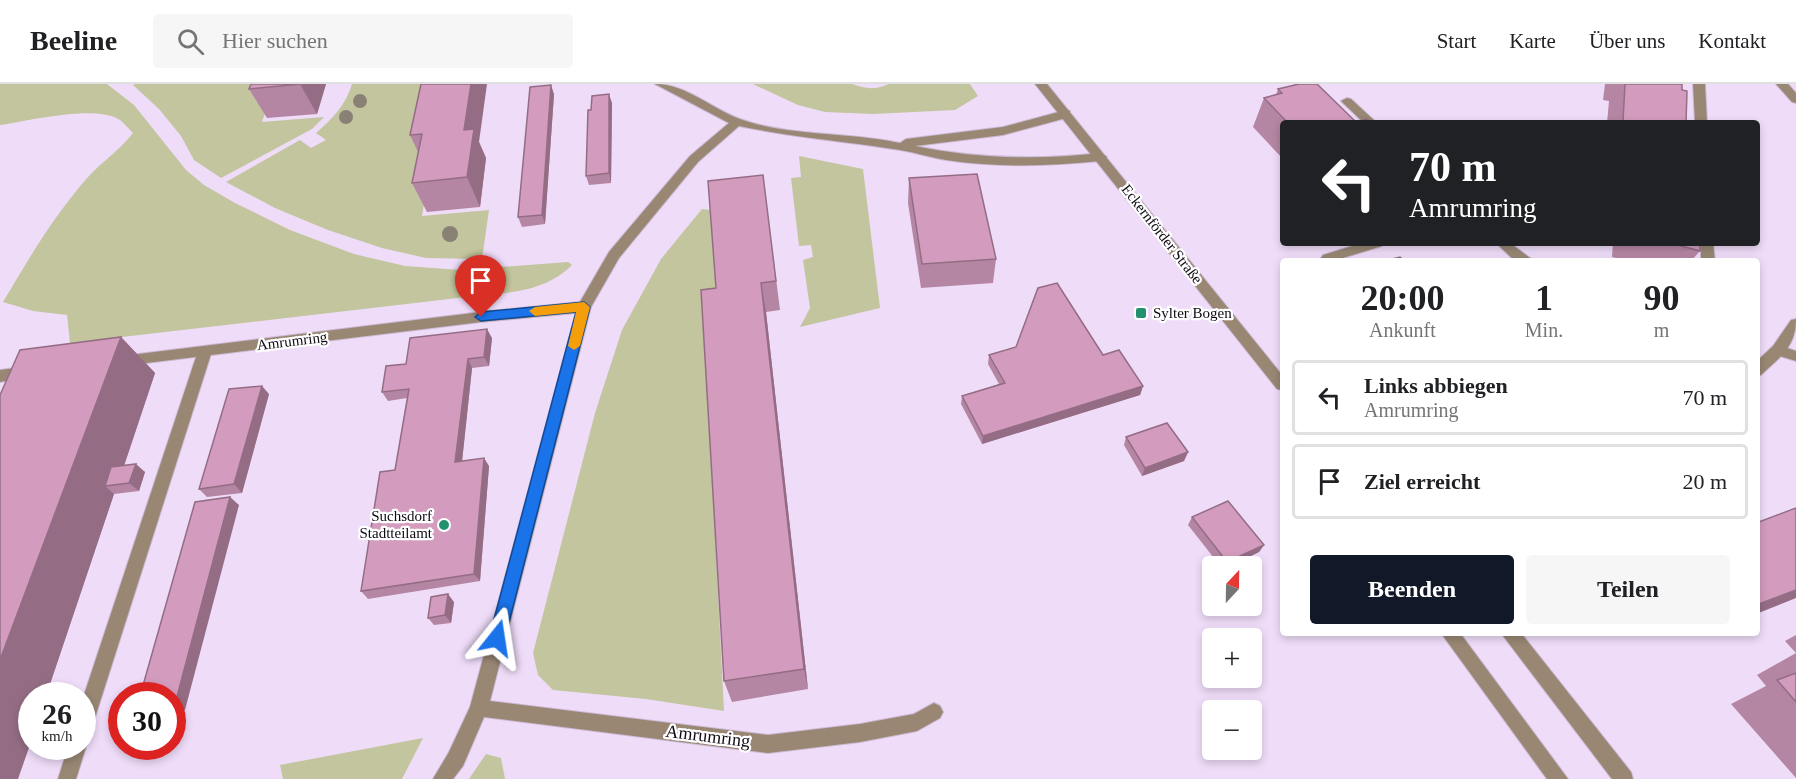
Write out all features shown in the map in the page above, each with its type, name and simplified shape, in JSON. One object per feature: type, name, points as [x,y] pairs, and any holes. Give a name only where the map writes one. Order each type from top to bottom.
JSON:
[{"type":"street","points":[[661,84],[737,122],[776,130],[894,145],[946,156],[1002,162],[1052,162],[1101,156]]},
{"type":"street","name":"Eckernförder Straße","points":[[1041,84],[1101,156],[1280,383]]},
{"type":"street","points":[[1699,84],[1701,120]]},
{"type":"street","points":[[1782,84],[1796,100]]},
{"type":"street","points":[[1347,101],[1368,120]]},
{"type":"street","points":[[894,145],[1003,131],[1066,114]]},
{"type":"street","points":[[442,779],[456,759],[479,708],[584,307],[614,255],[628,237],[694,159],[737,122]]},
{"type":"street","points":[[1328,258],[1367,246]]},
{"type":"street","points":[[1506,246],[1520,258]]},
{"type":"street","name":"Amrumring","points":[[102,363],[481,317],[584,307]]},
{"type":"street","points":[[1760,365],[1778,350],[1796,324]]},
{"type":"street","points":[[1778,350],[1796,356]]},
{"type":"street","points":[[96,687],[205,351]]},
{"type":"street","points":[[0,376],[45,370]]},
{"type":"street","points":[[1452,636],[1559,779]]},
{"type":"street","points":[[1512,636],[1624,779]]},
{"type":"street","name":"Amrumring","points":[[479,708],[768,744],[860,733],[917,722],[934,712]]},
{"type":"street","points":[[67,779],[73,760]]},
{"type":"green space","points":[[0,84],[107,84],[134,105],[186,170],[204,185],[235,203],[290,230],[354,254],[405,266],[475,271],[475,296],[70,343],[67,315],[33,311],[3,302],[65,206],[89,176],[133,133],[120,120],[109,115],[95,113],[62,115],[0,125]]},
{"type":"green space","points":[[275,84],[262,122],[324,117],[312,129],[221,178],[194,160],[181,136],[159,109],[133,85]]},
{"type":"green space","points":[[352,84],[435,84],[430,168],[422,216],[489,210],[482,259],[426,258],[382,248],[328,230],[275,208],[226,182],[300,140],[311,148],[326,140],[316,133],[338,111]]},
{"type":"green space","points":[[753,84],[852,84],[870,88],[889,84],[970,84],[978,96],[955,110],[873,114],[825,112],[798,105]]},
{"type":"green space","points":[[799,156],[863,169],[880,308],[800,327],[810,308],[803,260],[813,257],[811,245],[799,246],[791,178],[801,177]]},
{"type":"green space","points":[[702,209],[711,210],[718,315],[704,317],[724,711],[646,699],[553,690],[538,675],[533,653],[595,413],[622,330],[661,259]]},
{"type":"green space","points":[[568,262],[572,265],[554,279],[543,284],[533,288],[488,295],[487,268]]},
{"type":"green space","points":[[423,738],[402,779],[283,779],[280,765]]},
{"type":"green space","points":[[486,754],[501,758],[505,779],[469,779]]},
{"type":"building","points":[[251,84],[300,84],[249,89]]},
{"type":"building","points":[[421,84],[471,84],[464,130],[474,129],[467,177],[412,183],[422,134],[410,135]]},
{"type":"building","points":[[1299,84],[1317,84],[1354,120],[1285,120],[1264,98],[1282,93],[1278,89]]},
{"type":"building","points":[[1625,84],[1682,84],[1682,90],[1687,91],[1686,120],[1623,120]]},
{"type":"building","points":[[551,85],[542,215],[518,217],[530,87]]},
{"type":"building","points":[[609,94],[609,173],[586,176],[588,110],[591,110],[592,96]]},
{"type":"building","points":[[977,174],[996,259],[922,264],[909,178]]},
{"type":"building","points":[[763,175],[776,281],[761,283],[804,669],[724,681],[701,290],[716,288],[708,181]]},
{"type":"building","points":[[1681,246],[1700,246],[1700,251]]},
{"type":"building","points":[[1057,283],[1103,355],[1119,350],[1143,386],[983,436],[962,396],[1005,383],[989,355],[1016,347],[1038,288]]},
{"type":"building","points":[[487,329],[484,357],[468,359],[455,462],[484,458],[474,574],[361,591],[380,472],[395,470],[409,389],[382,392],[386,366],[406,364],[410,338]]},
{"type":"building","points":[[121,337],[0,660],[0,395],[20,350]]},
{"type":"building","points":[[262,386],[234,484],[199,489],[229,389]]},
{"type":"building","points":[[1167,423],[1188,452],[1145,468],[1126,437]]},
{"type":"building","points":[[136,464],[129,483],[105,486],[111,467]]},
{"type":"building","points":[[230,497],[181,682],[144,682],[195,502]]},
{"type":"building","points":[[1228,501],[1264,545],[1240,556],[1222,556],[1192,517]]},
{"type":"building","points":[[1796,508],[1796,590],[1760,604],[1760,522]]},
{"type":"building","points":[[448,594],[445,615],[428,618],[431,597]]},
{"type":"building","points":[[1796,673],[1796,702],[1777,680]]},
{"type":"slow traffic","points":[[535,311],[584,307],[574,346]]},
{"type":"place","name":"Sylter Bogen","points":[[1141,313]]},
{"type":"place","name":"Suchsdorf Stadtteilamt","points":[[444,525]]},
{"type":"route","points":[[481,317],[584,307],[497,638]]}]
